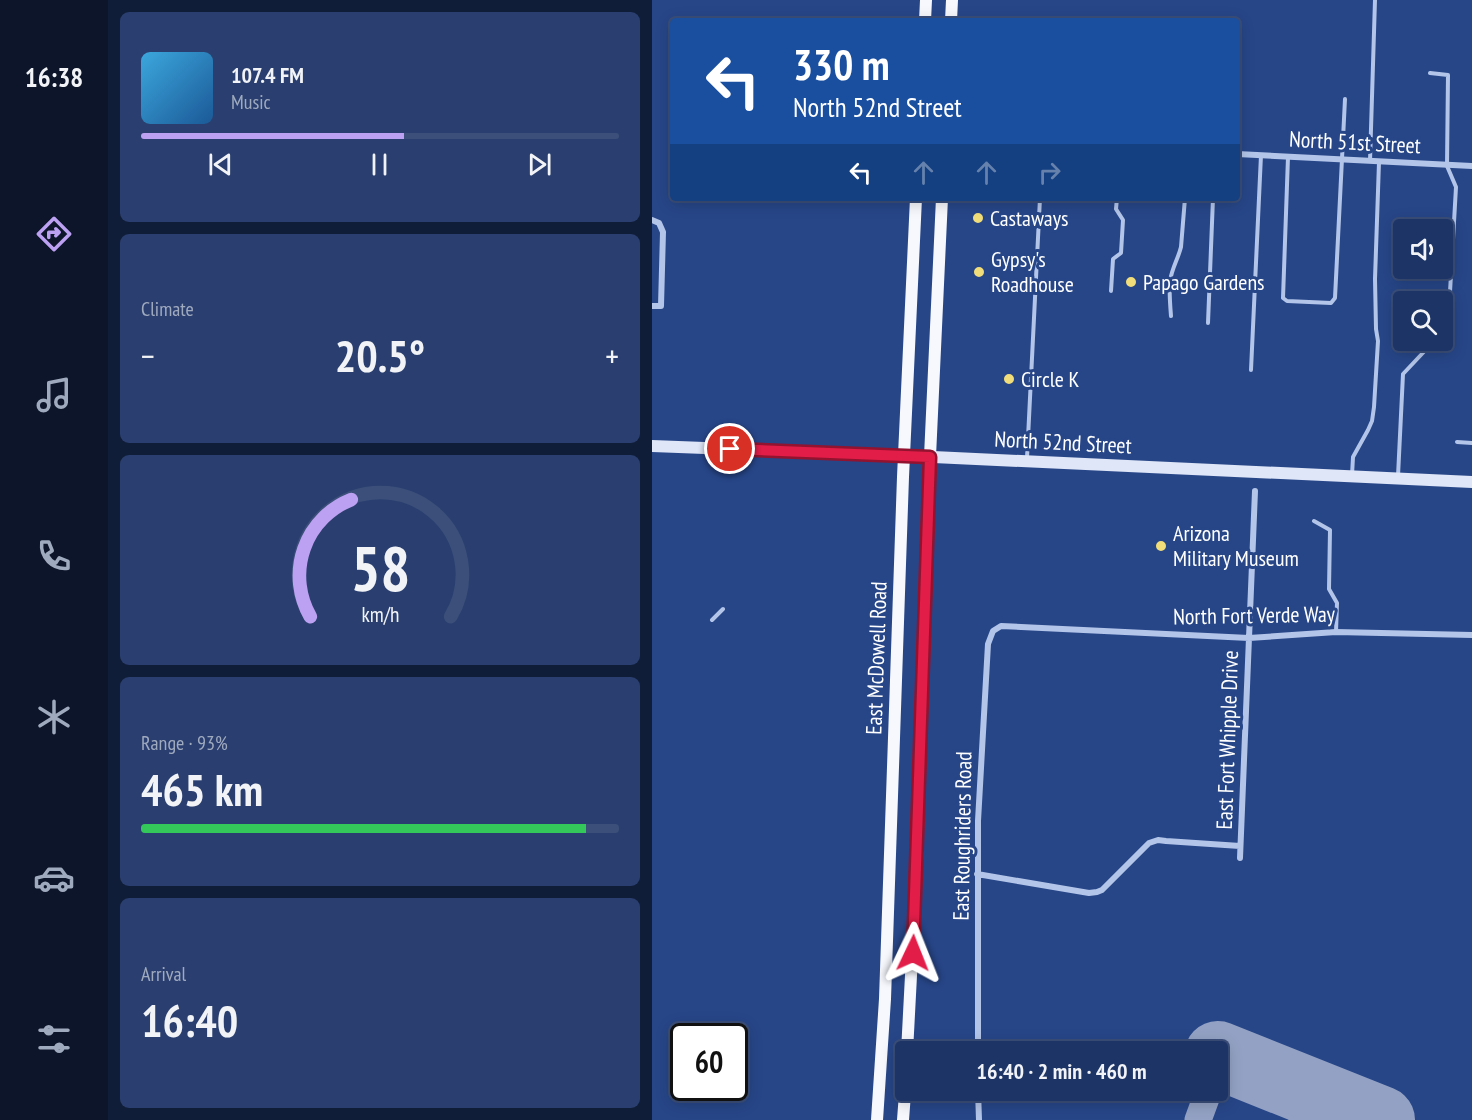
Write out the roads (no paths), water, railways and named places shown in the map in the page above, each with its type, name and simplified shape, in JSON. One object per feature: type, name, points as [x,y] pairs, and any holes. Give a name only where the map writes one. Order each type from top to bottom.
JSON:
[{"type":"main road","points":[[925,18],[926,0]]},
{"type":"main road","points":[[951,18],[952,0]]},
{"type":"main road","name":"East McDowell Road","points":[[877,1120],[885,999],[904,456],[916,201]]},
{"type":"main road","points":[[908,1041],[917,861],[930,457],[942,201]]},
{"type":"main road","name":"North 52nd Street","points":[[652,446],[1471,482]]},
{"type":"main road","points":[[903,1120],[904,1101]]},
{"type":"street","name":"North 51st Street","points":[[1240,154],[1471,166]]},
{"type":"street","points":[[652,220],[659,223],[663,232],[663,248],[661,306],[652,306]]},
{"type":"street","name":"East Fort Whipple Drive","points":[[1240,858],[1255,491]]},
{"type":"street","name":"North Fort Verde Way","points":[[1001,626],[1249,638],[1336,632],[1471,635]]},
{"type":"street","name":"East Roughriders Road","points":[[978,1041],[978,821],[988,644],[993,630],[1001,626]]},
{"type":"street","name":"East Fort Whipple Drive","points":[[977,874],[1088,893],[1102,890],[1148,843],[1158,840],[1240,846]]},
{"type":"street","points":[[978,1101],[979,1120]]},
{"type":"lane","points":[[1370,161],[1375,0]]},
{"type":"lane","points":[[1430,73],[1448,75],[1447,166],[1456,187],[1450,291]]},
{"type":"lane","points":[[1288,157],[1283,298],[1288,301],[1331,303],[1335,298],[1345,99]]},
{"type":"lane","points":[[1251,370],[1261,155]]},
{"type":"lane","points":[[1351,476],[1353,457],[1372,421],[1374,407],[1378,341],[1375,279],[1379,162]]},
{"type":"lane","points":[[1027,461],[1040,201]]},
{"type":"lane","points":[[1111,291],[1113,259],[1121,253],[1123,220],[1116,209],[1117,201]]},
{"type":"lane","points":[[1171,316],[1170,281],[1181,248],[1184,201]]},
{"type":"lane","points":[[1208,323],[1213,201]]},
{"type":"lane","points":[[1398,478],[1402,374],[1424,351]]},
{"type":"lane","points":[[1456,442],[1471,443]]},
{"type":"lane","points":[[1314,521],[1330,530],[1329,589],[1337,603],[1336,632]]},
{"type":"lane","points":[[712,620],[723,609]]},
{"type":"place","name":"Castaways","points":[[978,218]]},
{"type":"place","name":"Gypsy's Roadhouse","points":[[979,272]]},
{"type":"place","name":"Papago Gardens","points":[[1131,282]]},
{"type":"place","name":"Circle K","points":[[1009,379]]},
{"type":"place","name":"Arizona Military Museum","points":[[1161,546]]}]
